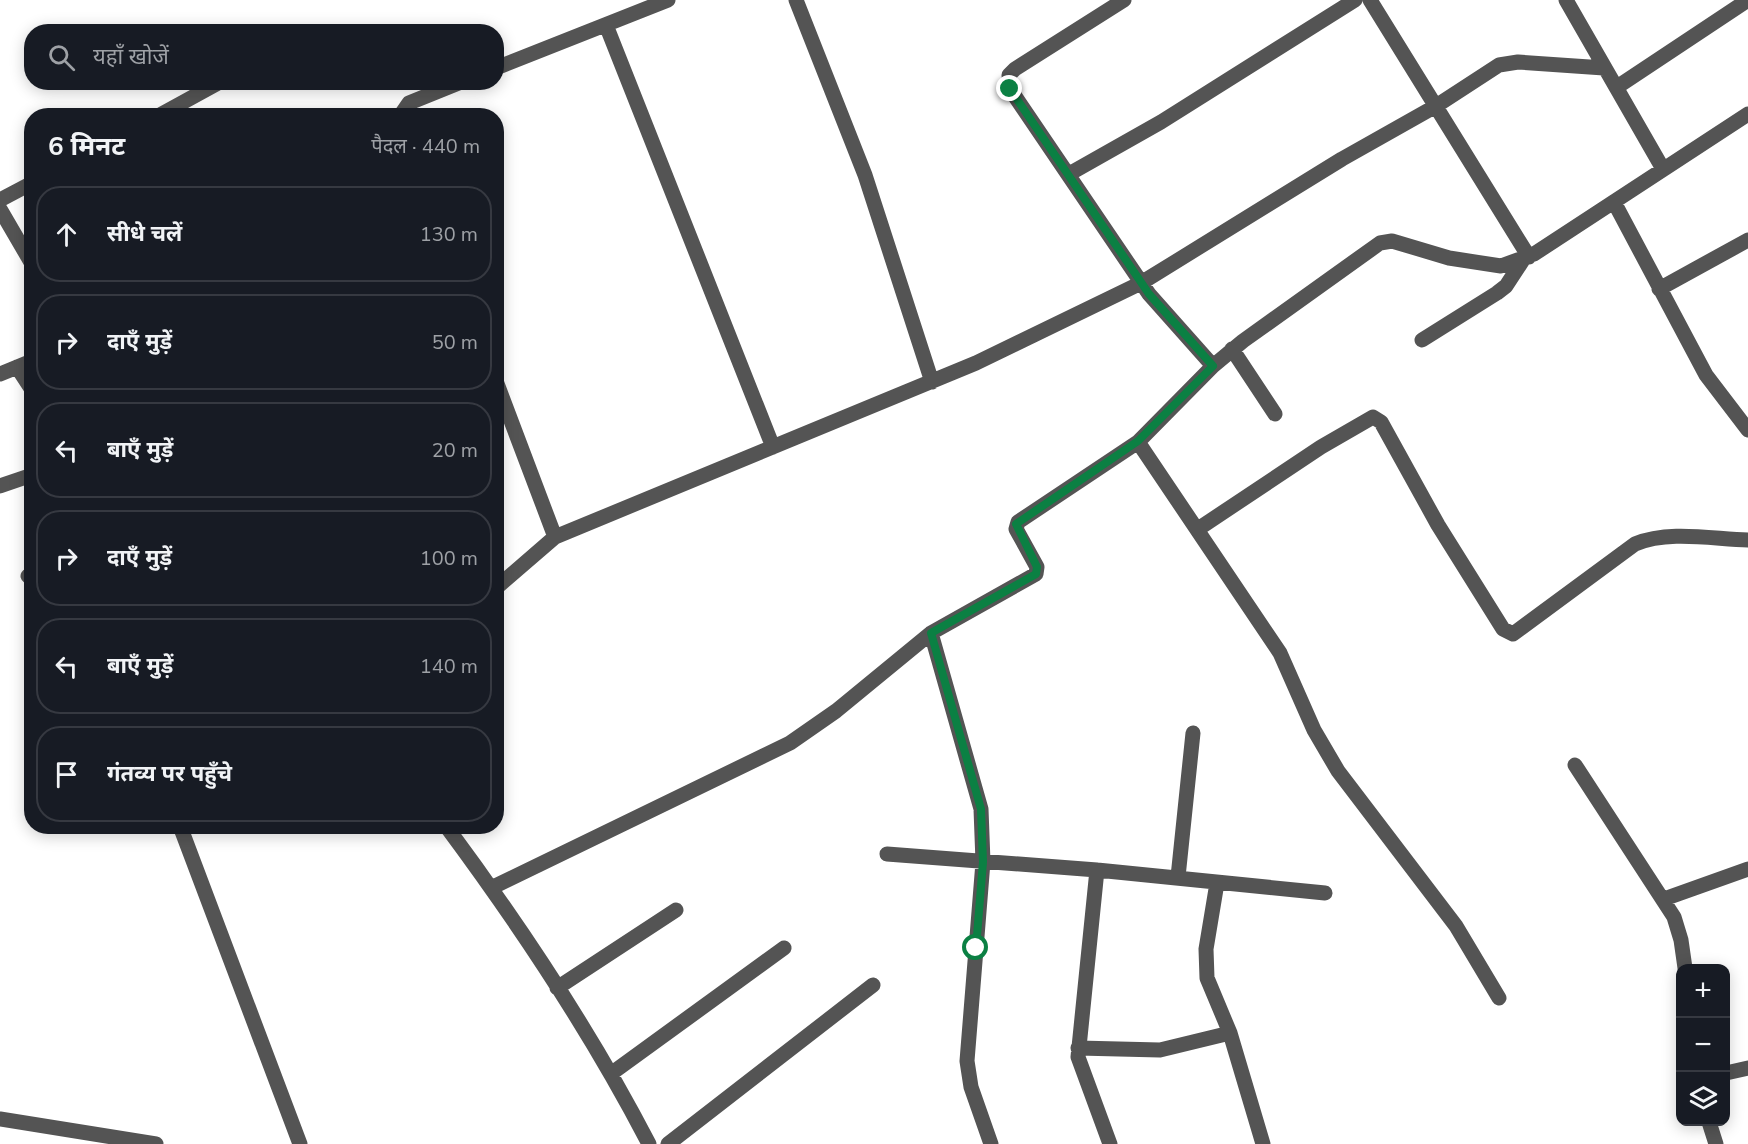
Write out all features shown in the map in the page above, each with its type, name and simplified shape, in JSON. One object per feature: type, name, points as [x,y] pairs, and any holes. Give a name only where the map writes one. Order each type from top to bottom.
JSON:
[{"type":"street","points":[[504,66],[668,0]]},
{"type":"street","points":[[796,0],[865,175],[932,382]]},
{"type":"street","points":[[1124,0],[1009,75],[1010,89],[1141,283],[1213,366]]},
{"type":"street","points":[[1069,174],[1161,122],[1355,0]]},
{"type":"street","points":[[1370,0],[1526,258]]},
{"type":"street","points":[[1566,0],[1663,169]]},
{"type":"street","points":[[1617,87],[1748,0]]},
{"type":"street","points":[[606,25],[773,447]]},
{"type":"street","points":[[504,581],[555,537],[932,382],[1024,341],[1141,283],[1342,159],[1436,106],[1483,74],[1508,63],[1604,68]]},
{"type":"street","points":[[173,108],[205,90]]},
{"type":"street","points":[[406,108],[409,103],[441,90]]},
{"type":"street","points":[[491,888],[790,743],[836,711],[931,633],[1036,574],[1037,567],[1016,524],[1138,441],[1232,350],[1380,243],[1392,241],[1482,264],[1502,266],[1526,258],[1748,114]]},
{"type":"street","points":[[0,200],[24,187]]},
{"type":"street","points":[[1614,202],[1706,375],[1748,430]]},
{"type":"street","points":[[0,209],[24,250]]},
{"type":"street","points":[[1659,289],[1748,240]]},
{"type":"street","points":[[1422,340],[1506,286],[1526,258]]},
{"type":"street","points":[[1232,350],[1275,414]]},
{"type":"street","points":[[0,374],[24,364]]},
{"type":"street","points":[[504,402],[555,537]]},
{"type":"street","points":[[1198,529],[1321,447],[1373,417],[1382,422],[1438,525],[1503,629],[1513,634],[1625,551],[1645,540],[1669,537],[1748,540]]},
{"type":"street","points":[[1138,441],[1280,653],[1314,730],[1338,771],[1456,926],[1499,998]]},
{"type":"street","points":[[0,486],[24,478]]},
{"type":"street","points":[[931,633],[979,801],[983,862],[967,1061],[971,1087],[991,1144]]},
{"type":"street","points":[[1178,877],[1193,733]]},
{"type":"street","points":[[1575,765],[1664,899],[1679,930],[1684,964]]},
{"type":"street","points":[[183,834],[300,1144]]},
{"type":"street","points":[[452,834],[491,888],[612,1073],[649,1144]]},
{"type":"street","points":[[887,854],[1178,877],[1325,893]]},
{"type":"street","points":[[1664,899],[1748,869]]},
{"type":"street","points":[[1097,870],[1078,1048],[1083,1072],[1110,1144]]},
{"type":"street","points":[[1217,883],[1206,949],[1206,971],[1211,991],[1230,1033],[1263,1144]]},
{"type":"street","points":[[557,988],[676,910]]},
{"type":"street","points":[[612,1073],[784,948]]},
{"type":"street","points":[[668,1144],[873,985]]},
{"type":"street","points":[[1078,1048],[1160,1050],[1230,1033]]},
{"type":"street","points":[[1730,1072],[1748,1068]]},
{"type":"street","points":[[0,1119],[100,1140],[156,1144]]},
{"type":"street","points":[[1709,1126],[1716,1144]]},
{"type":"route","points":[[976,948],[983,862],[981,809],[931,633],[1036,574],[1037,567],[1016,529],[1016,524],[1138,441],[1213,366],[1149,294],[1010,89]]}]
